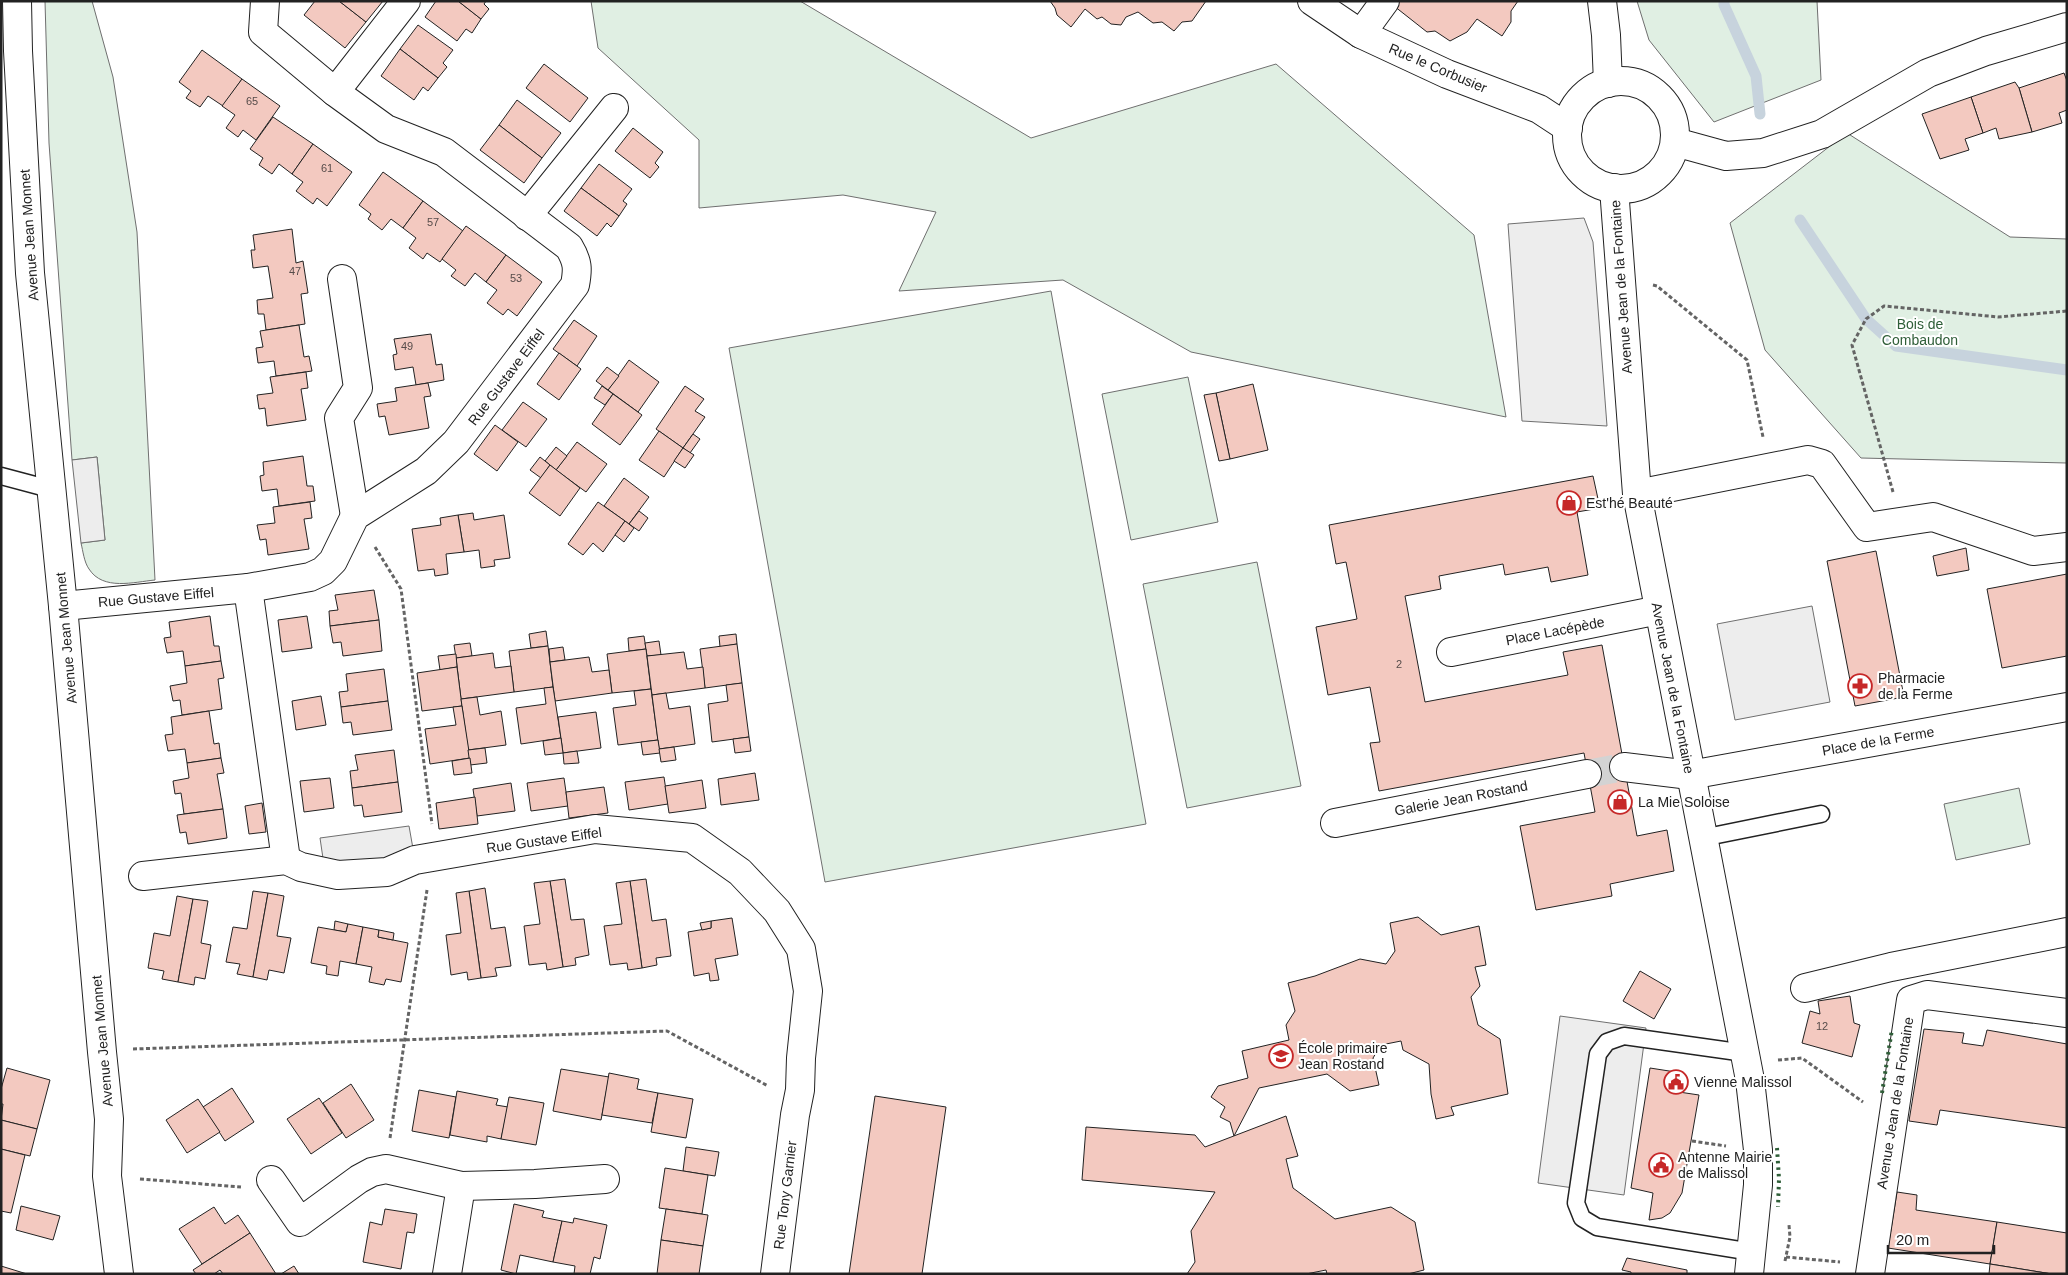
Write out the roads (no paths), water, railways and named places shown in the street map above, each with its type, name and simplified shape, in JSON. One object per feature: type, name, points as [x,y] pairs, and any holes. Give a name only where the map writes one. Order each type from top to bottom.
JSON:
[{"type":"street","name":"Avenue Jean Monnet","points":[[17,1],[30,273],[63,606],[109,1119],[107,1176],[119,1274]]},
{"type":"street","name":"Rue Gustave Eiffel","points":[[63,606],[248,588],[310,577],[323,571],[333,561],[355,516],[426,471],[456,442],[575,285],[576,259],[569,247],[444,152],[386,129],[335,92],[263,32],[265,1]]},
{"type":"street","points":[[335,92],[406,1]]},
{"type":"street","name":"Rue le Corbusier","points":[[1312,1],[1361,34],[1447,74],[1539,109],[1568,128]]},
{"type":"street","points":[[1361,34],[1385,1]]},
{"type":"street","points":[[1602,1],[1606,35],[1608,83]]},
{"type":"street","points":[[1675,142],[1726,156],[1762,153],[1822,134],[1928,73],[1986,51],[2067,26]]},
{"type":"street","name":"Avenue Jean de la Fontaine","points":[[1630,82],[1654,92],[1668,109],[1672,119],[1675,142],[1667,164],[1646,183],[1630,188],[1614,188],[1593,181],[1575,162],[1568,141],[1568,128],[1572,113],[1578,103],[1587,94],[1608,83],[1630,82]]},
{"type":"street","points":[[526,216],[614,108]]},
{"type":"street","name":"Avenue Jean de la Fontaine","points":[[1614,188],[1637,494],[1750,1080],[1758,1150],[1758,1184],[1751,1263]]},
{"type":"street","points":[[342,279],[358,388],[339,418],[355,516]]},
{"type":"street","points":[[1637,494],[1808,460],[1822,464],[1867,527],[1933,517],[2033,551],[2067,547]]},
{"type":"street","points":[[248,588],[286,860]]},
{"type":"street","name":"Place Lacépède","points":[[1451,652],[1659,610]]},
{"type":"street","name":"Place de la Ferme","points":[[1690,775],[2067,707]]},
{"type":"street","points":[[1624,767],[1690,775]]},
{"type":"street","name":"Galerie Jean Rostand","points":[[1335,822],[1588,774]]},
{"type":"street","name":"Rue Gustave Eiffel","points":[[143,876],[286,860],[301,868],[338,875],[387,872],[415,860],[595,829],[692,838],[740,872],[777,910],[801,949],[808,991],[798,1103]]},
{"type":"street","points":[[1805,988],[1891,967],[2067,932]]},
{"type":"street","name":"Avenue Jean de la Fontaine","points":[[1870,1269],[1911,1000],[1927,995],[2067,1013]]},
{"type":"street","name":"Rue Tony Garnier","points":[[775,1274],[798,1103]]},
{"type":"street","points":[[271,1180],[300,1222],[359,1179],[372,1172],[386,1169],[461,1186],[605,1179]]},
{"type":"street","points":[[446,1274],[461,1186]]},
{"type":"lane","points":[[1,476],[50,489]]},
{"type":"lane","points":[[1702,838],[1821,814]]},
{"type":"lane","points":[[1744,1053],[1624,1036],[1607,1042],[1598,1054],[1576,1203],[1582,1218],[1597,1227],[1751,1263]]},
{"type":"waterway","points":[[1724,1],[1724,5],[1756,76],[1760,114]]},
{"type":"waterway","points":[[1800,220],[1866,319],[1896,346],[2067,370]]},
{"type":"tunnel","points":[[1587,774],[1624,767]]},
{"type":"place","name":"Est'hé Beauté","points":[[1569,503]]},
{"type":"place","name":"Pharmacie de la Ferme","points":[[1860,686]]},
{"type":"place","name":"La Mie Soloise","points":[[1620,802]]},
{"type":"place","name":"École primaire Jean Rostand","points":[[1281,1056]]},
{"type":"place","name":"Vienne Malissol","points":[[1676,1082]]},
{"type":"place","name":"Antenne Mairie de Malissol","points":[[1661,1165]]},
{"type":"park label","name":"Bois de Combaudon","points":[[1920,332]]}]
